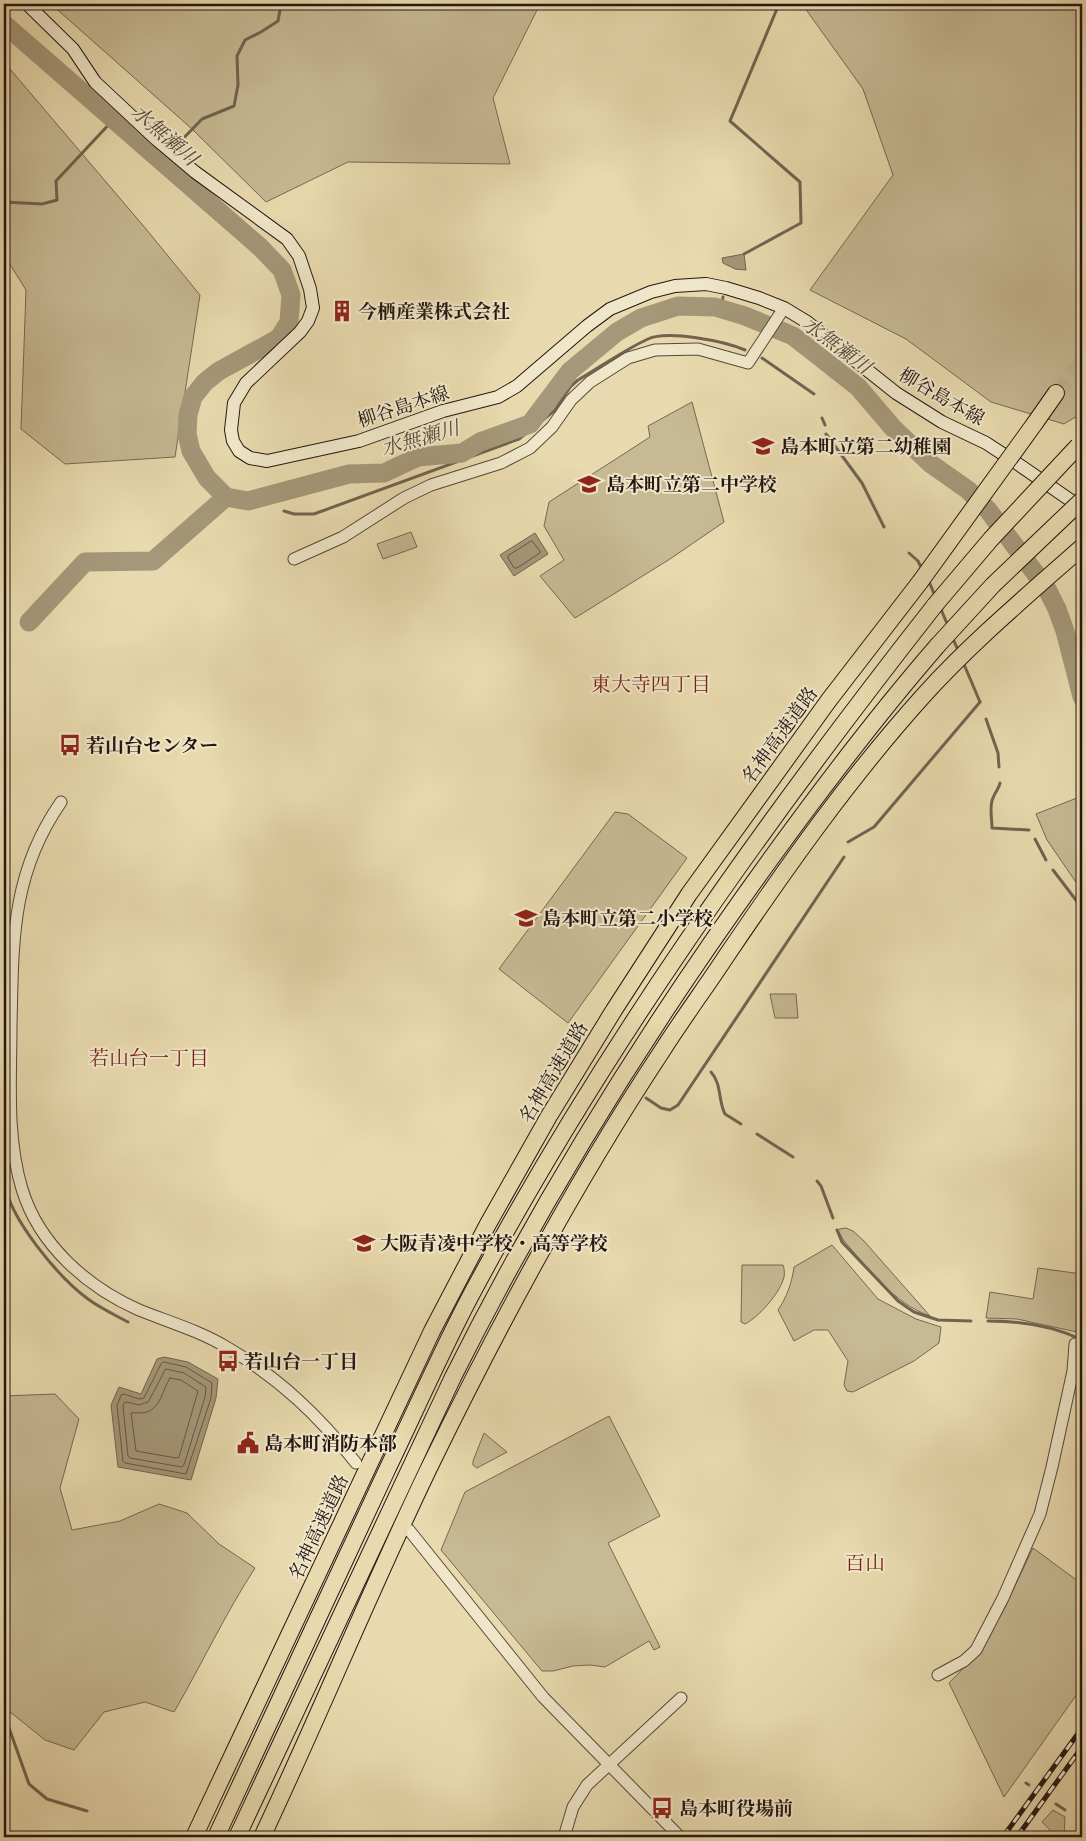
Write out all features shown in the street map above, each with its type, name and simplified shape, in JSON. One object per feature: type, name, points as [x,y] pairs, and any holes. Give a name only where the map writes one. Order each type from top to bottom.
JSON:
[{"type":"highway","name":"名神高速道路","points":[[194,1837],[432,1331],[488,1224],[549,1116],[614,1010],[689,894],[829,700],[920,582],[1056,393]]},
{"type":"highway","name":"名神高速道路","points":[[216,1837],[464,1309],[551,1154],[599,1075],[714,903],[834,737],[935,606],[991,539],[1080,444]]},
{"type":"highway","points":[[237,1837],[462,1360],[523,1243],[569,1164],[664,1012],[732,913],[892,698],[938,644],[993,585],[1082,500]]},
{"type":"highway","points":[[262,1837],[366,1604],[428,1471],[495,1337],[584,1178],[661,1052],[801,849],[894,729],[974,644],[1082,547]]},
{"type":"main road","name":"柳谷島本線","points":[[27,4],[73,49],[95,82],[157,140],[196,172],[287,239],[300,256],[310,289],[312,308],[308,321],[300,332],[246,382],[234,403],[231,430],[233,441],[239,451],[250,458],[267,461],[359,440],[442,411],[498,397],[517,386],[587,326],[610,309],[651,292],[675,286],[706,284],[751,295],[784,308],[807,322],[896,393],[942,422],[986,443],[1042,479],[1073,502],[1082,512]]},
{"type":"street","points":[[294,559],[343,537],[404,498],[432,485],[501,463],[530,448],[552,427],[571,400],[590,382],[628,358],[655,350],[698,349],[748,363],[784,308]]},
{"type":"street","points":[[61,802],[41,836],[26,874],[16,918],[8,969],[11,1121],[14,1152],[22,1191],[43,1232],[65,1259],[89,1282],[102,1291],[140,1310],[204,1335],[226,1346],[264,1370],[307,1407],[356,1463]]},
{"type":"street","points":[[938,1674],[964,1661],[976,1650],[1003,1598],[1040,1514],[1073,1371],[1075,1344]]},
{"type":"street","points":[[409,1530],[543,1696],[680,1837]]},
{"type":"street","points":[[564,1837],[573,1807],[587,1785],[681,1698]]},
{"type":"shaded area","points":[[51,4],[540,4],[493,98],[510,164],[348,162],[266,202],[192,129]]},
{"type":"shaded area","points":[[802,4],[1082,4],[1082,413],[1064,424],[991,402],[906,339],[810,290],[893,175],[863,89]]},
{"type":"shaded area","points":[[4,62],[200,295],[175,457],[65,464],[21,429],[26,290],[4,255]]},
{"type":"shaded area","points":[[692,402],[724,522],[670,559],[575,618],[540,576],[564,560],[544,526],[549,502],[650,437],[648,426]]},
{"type":"shaded area","points":[[411,532],[417,547],[383,559],[377,544]]},
{"type":"shaded area","points":[[1082,796],[1082,891],[1047,840],[1036,814]]},
{"type":"shaded area","points":[[615,812],[628,814],[687,858],[568,1023],[499,969]]},
{"type":"shaded area","points":[[770,994],[796,994],[798,1018],[775,1018]]},
{"type":"shaded area","points":[[846,1228],[853,1231],[864,1241],[930,1316],[904,1303],[872,1274],[844,1241],[838,1230]]},
{"type":"shaded area","points":[[832,1245],[878,1299],[916,1319],[941,1327],[939,1343],[914,1361],[853,1392],[847,1391],[844,1385],[848,1361],[828,1330],[814,1330],[794,1341],[778,1310],[789,1289],[794,1267]]},
{"type":"shaded area","points":[[742,1265],[783,1265],[784,1272],[782,1283],[774,1297],[751,1321],[745,1324],[741,1322]]},
{"type":"shaded area","points":[[1038,1268],[1082,1274],[1082,1336],[1077,1332],[1017,1319],[986,1318],[990,1292],[1033,1299]]},
{"type":"shaded area","points":[[55,1394],[79,1419],[60,1488],[72,1530],[120,1521],[159,1504],[187,1513],[219,1544],[255,1568],[174,1712],[145,1702],[104,1712],[74,1750],[45,1740],[4,1707],[4,1396]]},
{"type":"shaded area","points":[[609,1416],[660,1516],[608,1543],[660,1647],[654,1650],[649,1641],[605,1667],[590,1665],[573,1666],[553,1671],[542,1671],[441,1550],[465,1492]]},
{"type":"shaded area","points":[[484,1433],[507,1452],[477,1468],[473,1465],[473,1461]]},
{"type":"shaded area","points":[[1033,1548],[1082,1584],[1082,1687],[1004,1797],[949,1683],[981,1650],[1004,1609]]},
{"type":"shaded area","points":[[1053,1810],[1065,1817],[1064,1837],[1053,1837],[1050,1830],[1042,1822]]},
{"type":"water","points":[[744,254],[746,270],[735,269],[723,263],[722,258]]},
{"type":"water","points":[[535,533],[548,554],[514,576],[500,555]]},
{"type":"water","points":[[164,1357],[188,1362],[218,1379],[216,1398],[191,1480],[118,1467],[111,1405],[119,1387],[141,1394],[157,1359]]},
{"type":"waterway","points":[[173,149],[202,119],[234,106],[238,85],[237,56],[245,40],[278,21],[281,4]]},
{"type":"waterway","points":[[744,254],[801,223],[800,182],[730,121],[779,4]]},
{"type":"waterway","name":"水無瀬川","points":[[4,24],[260,247],[282,270],[291,295],[289,322],[279,338],[219,371],[205,382],[193,397],[188,415],[187,434],[191,451],[207,478],[226,497],[248,501],[349,474],[384,473],[418,457],[462,453],[480,442],[530,424],[570,371],[617,332],[641,318],[678,306],[715,307],[745,316],[793,336],[858,387],[893,428],[931,464],[968,490],[988,510],[1047,589],[1065,631],[1082,697]]},
{"type":"waterway","points":[[4,202],[42,204],[57,200],[56,181],[113,120]]},
{"type":"waterway","points":[[721,309],[723,297]]},
{"type":"waterway","points":[[284,511],[294,514],[314,514],[519,439],[554,411],[571,386],[578,380],[648,339],[682,336],[724,343],[745,350]]},
{"type":"waterway","points":[[762,358],[814,394]]},
{"type":"waterway","points":[[822,418],[825,425]]},
{"type":"waterway","points":[[826,434],[862,483],[884,527]]},
{"type":"waterway","points":[[29,622],[85,562],[153,561],[226,497]]},
{"type":"waterway","points":[[909,553],[918,561],[922,569]]},
{"type":"waterway","points":[[928,579],[935,596]]},
{"type":"waterway","points":[[940,607],[948,626]]},
{"type":"waterway","points":[[952,637],[959,652]]},
{"type":"waterway","points":[[963,662],[980,702]]},
{"type":"waterway","points":[[848,842],[874,827],[980,702]]},
{"type":"waterway","points":[[986,719],[998,753],[999,767]]},
{"type":"waterway","points":[[1000,783],[991,805],[992,828],[1029,830]]},
{"type":"waterway","points":[[1035,839],[1046,860]]},
{"type":"waterway","points":[[646,1098],[661,1108],[670,1110],[678,1105],[844,857]]},
{"type":"waterway","points":[[1053,870],[1082,908]]},
{"type":"waterway","points":[[711,1072],[717,1082],[725,1114],[741,1124]]},
{"type":"waterway","points":[[757,1134],[793,1157]]},
{"type":"waterway","points":[[817,1181],[821,1186],[833,1218]]},
{"type":"waterway","points":[[4,1182],[15,1213],[37,1246],[63,1277],[88,1299],[128,1322]]},
{"type":"waterway","points":[[837,1230],[842,1242],[898,1301],[914,1312],[938,1320],[971,1321]]},
{"type":"waterway","points":[[988,1321],[1036,1325],[1060,1331],[1082,1340]]},
{"type":"waterway","points":[[4,1714],[29,1784],[47,1799],[87,1811]]},
{"type":"waterway","points":[[1056,1804],[1065,1810]]},
{"type":"tunnel","points":[[1056,393],[1082,361]]},
{"type":"railway","points":[[1003,1837],[1082,1728]]},
{"type":"railway","points":[[1017,1837],[1082,1747]]},
{"type":"place","name":"今栖産業株式会社","points":[[342,311]]},
{"type":"place","name":"島本町立第二幼稚園","points":[[763,446]]},
{"type":"place","name":"島本町立第二中学校","points":[[589,484]]},
{"type":"place","name":"若山台センター","points":[[70,745]]},
{"type":"place","name":"島本町立第二小学校","points":[[526,918]]},
{"type":"place","name":"大阪青凌中学校・高等学校","points":[[364,1243]]},
{"type":"place","name":"若山台一丁目","points":[[228,1361]]},
{"type":"place","name":"島本町消防本部","points":[[248,1443]]},
{"type":"place","name":"島本町役場前","points":[[662,1808]]},
{"type":"district","name":"東大寺四丁目","points":[[651,684]]},
{"type":"district","name":"若山台一丁目","points":[[149,1058]]},
{"type":"district","name":"百山","points":[[865,1563]]}]
